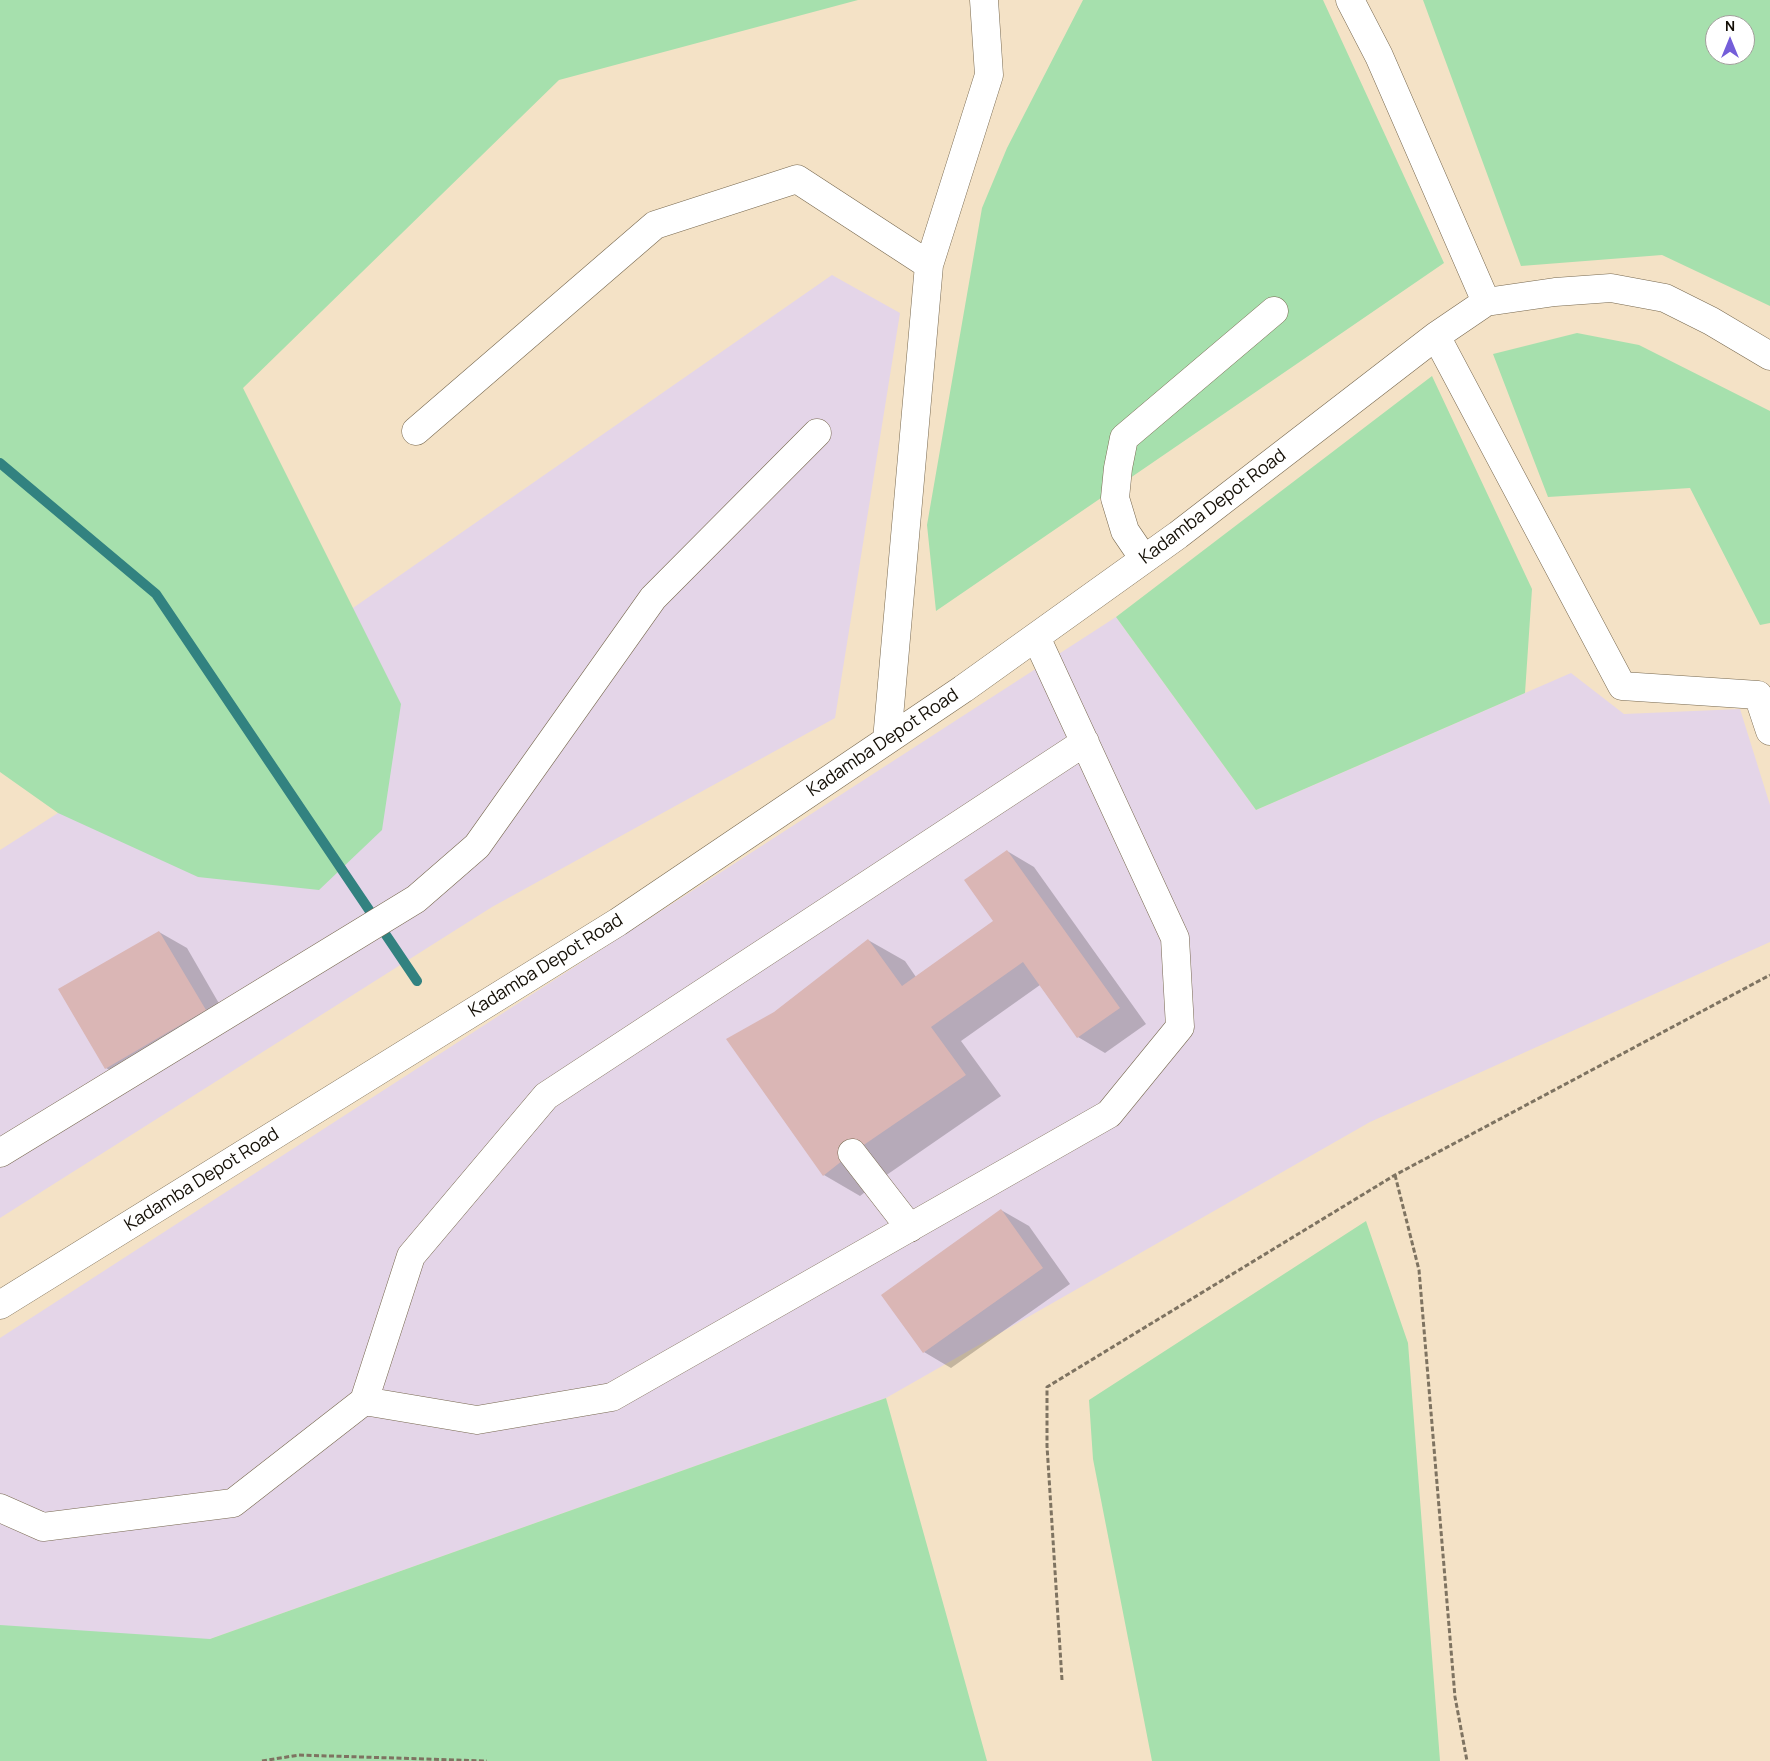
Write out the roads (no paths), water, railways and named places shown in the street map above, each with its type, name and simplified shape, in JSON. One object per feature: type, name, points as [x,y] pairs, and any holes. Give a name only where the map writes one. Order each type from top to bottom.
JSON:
[{"type":"street","points":[[887,740],[930,265],[988,74],[984,0]]},
{"type":"street","points":[[1350,0],[1379,56],[1486,302]]},
{"type":"street","points":[[416,431],[654,225],[787,182],[797,179],[930,265]]},
{"type":"street","name":"Kadamba Depot Road","points":[[0,1305],[618,922],[1036,637],[1178,535],[1436,336],[1486,302],[1555,292],[1611,288],[1665,298],[1711,321],[1770,356]]},
{"type":"street","points":[[1144,559],[1125,531],[1115,498],[1124,438],[1274,311]]},
{"type":"street","points":[[1436,336],[1622,686],[1758,695],[1770,731]]},
{"type":"street","points":[[0,1153],[416,899],[477,846],[653,598],[817,432]]},
{"type":"street","points":[[364,1401],[477,1420],[612,1397],[1109,1114],[1180,1027],[1176,938],[1036,637]]},
{"type":"street","points":[[0,1508],[43,1527],[232,1503],[364,1401],[411,1256],[546,1096],[1085,742]]},
{"type":"street","points":[[852,1153],[910,1228]]},
{"type":"waterway","points":[[0,463],[156,594],[417,981]]}]
